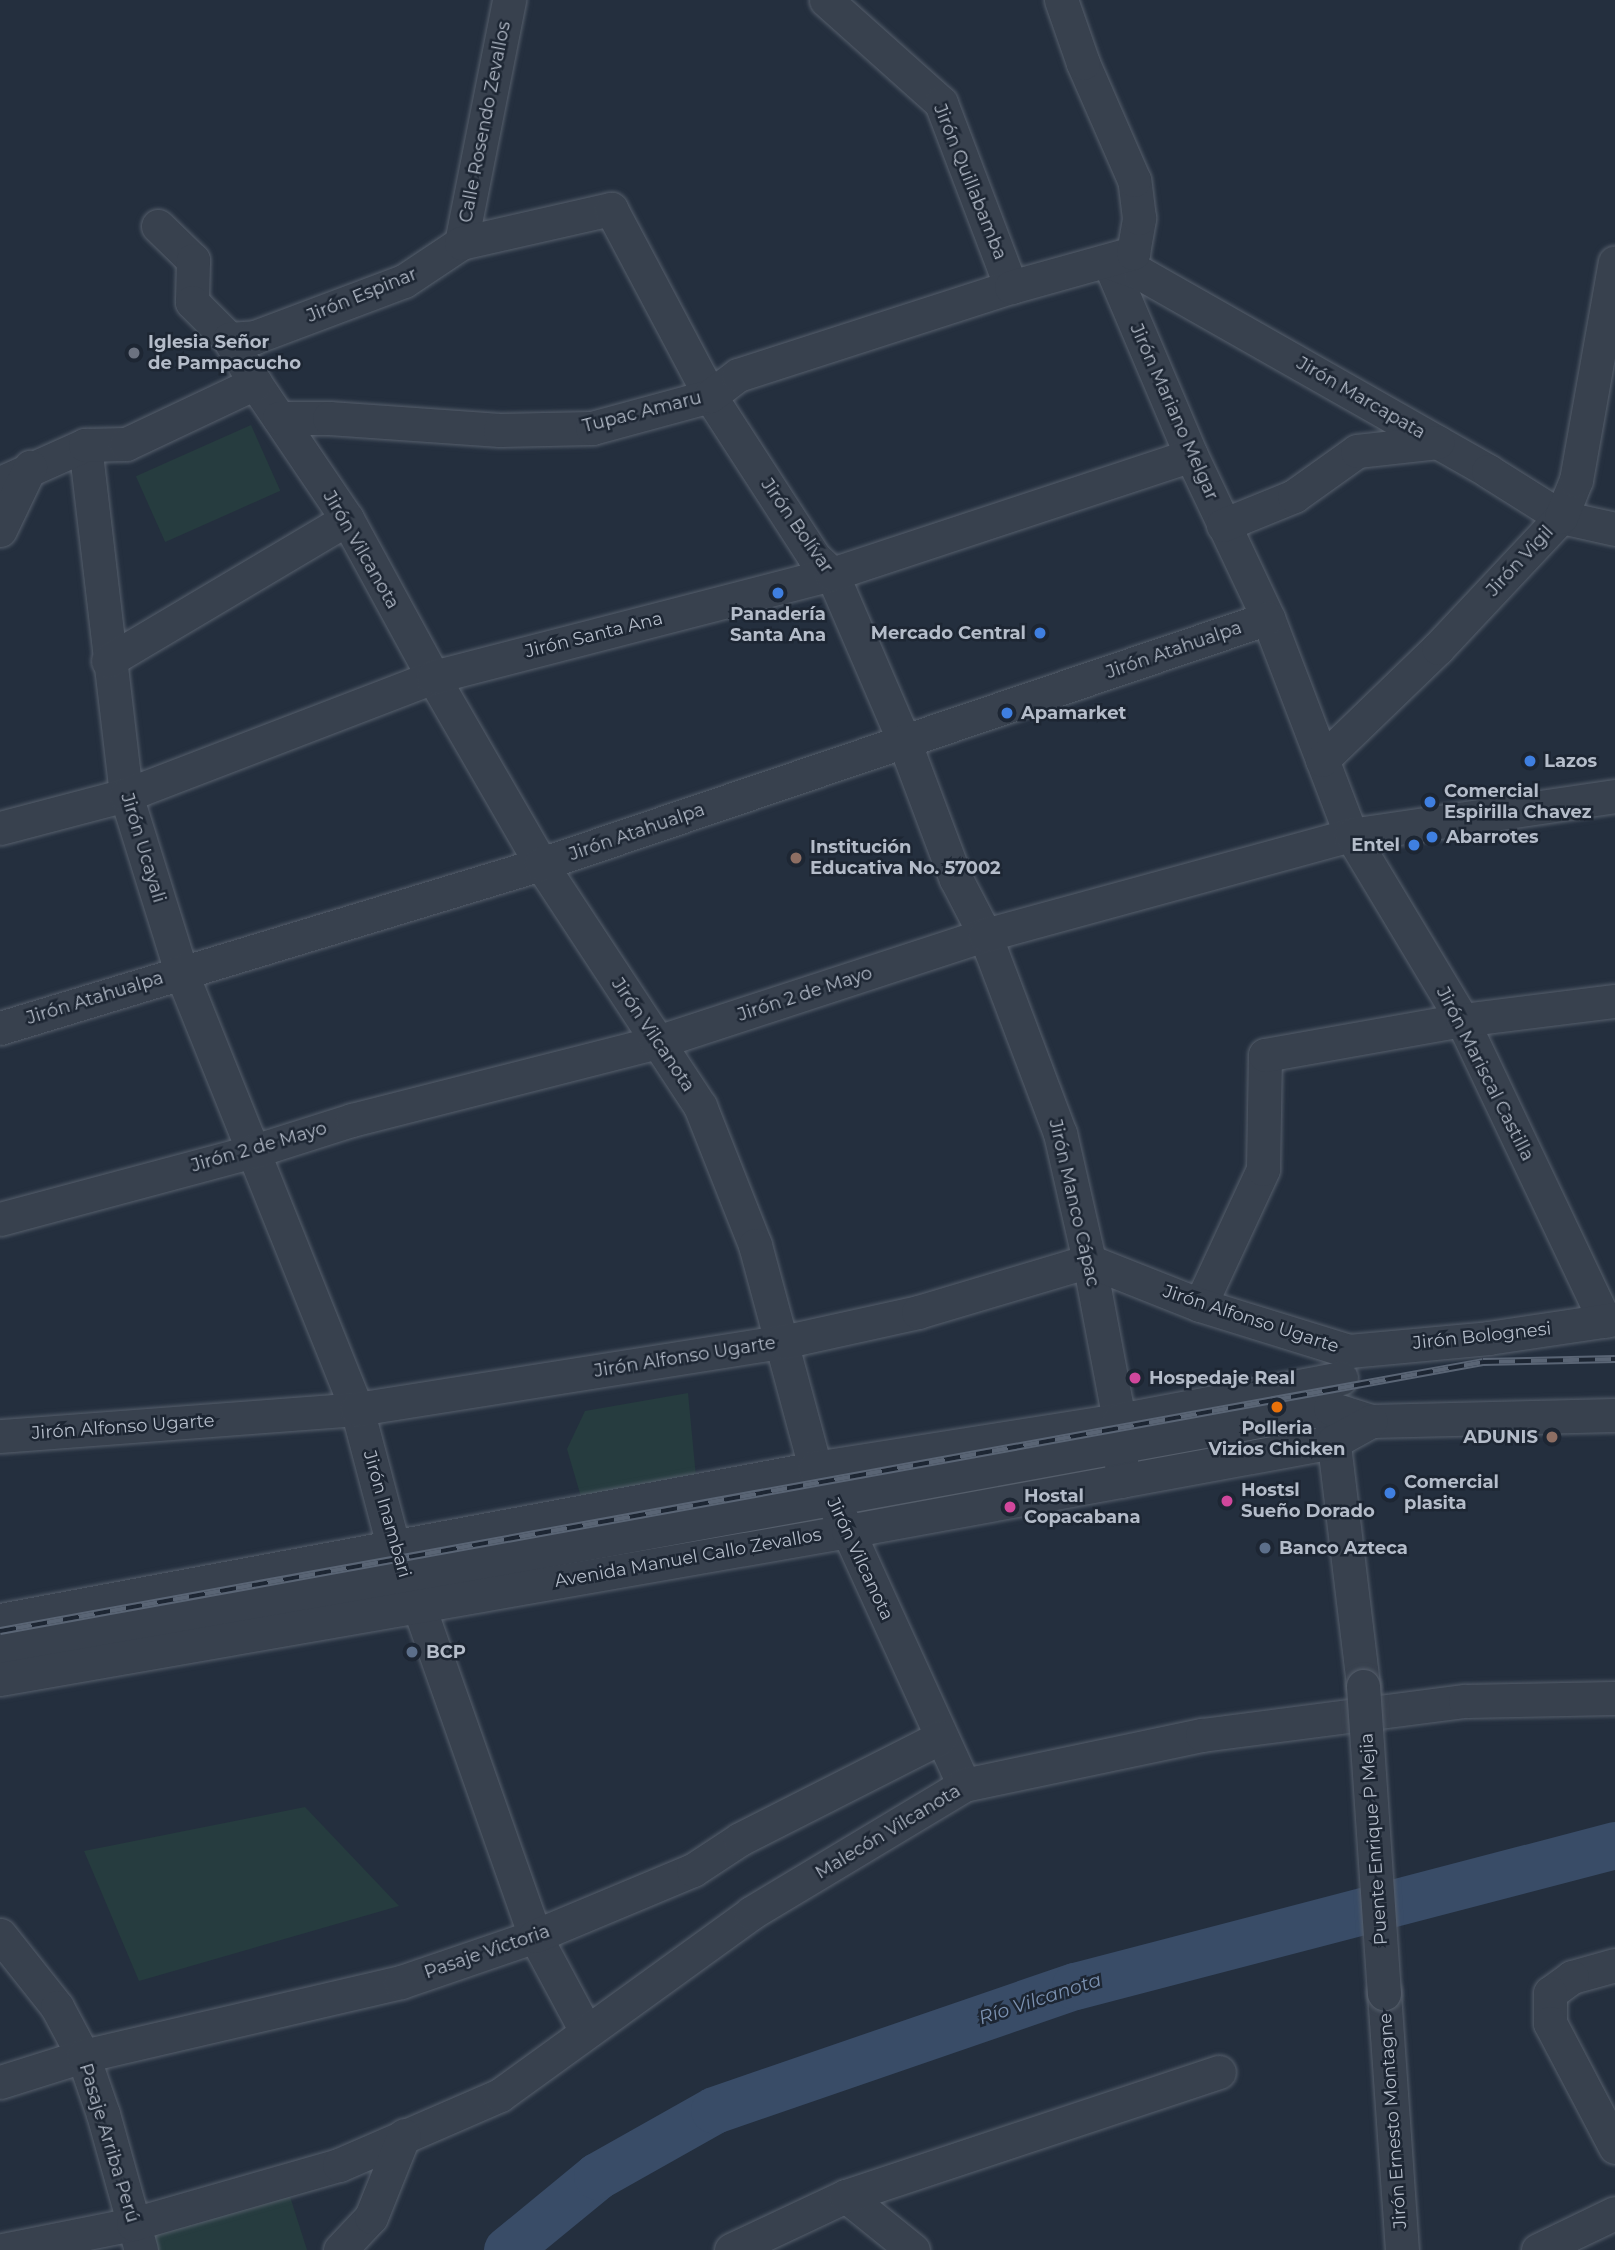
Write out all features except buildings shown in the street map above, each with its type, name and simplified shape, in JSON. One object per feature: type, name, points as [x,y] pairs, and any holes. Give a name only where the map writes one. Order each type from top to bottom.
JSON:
[{"type":"street","name":"Calle Rosendo Zevallos","points":[[461,243],[509,0]]},
{"type":"street","name":"Jirón Quillabamba","points":[[826,0],[941,103],[1011,286]]},
{"type":"street","points":[[1061,0],[1083,64],[1134,180],[1139,218],[1133,253],[1109,262]]},
{"type":"street","name":"Jirón Espinar","points":[[229,339],[255,337],[404,281],[461,243],[611,209]]},
{"type":"street","name":"Jirón Bolívar","points":[[611,209],[710,396],[814,557],[831,574],[904,741],[956,879],[985,935]]},
{"type":"street","name":"Jirón Vilcanota","points":[[158,226],[193,260],[192,302],[229,339],[255,383],[347,519],[433,677],[541,864],[700,1106],[755,1245],[815,1468],[848,1531],[964,1785]]},
{"type":"street","name":"Tupac Amaru","points":[[279,418],[329,418],[500,430],[592,428],[710,396],[738,374],[1011,286],[1109,262]]},
{"type":"street","name":"Jirón Marcapata","points":[[1109,262],[1140,273],[1438,442],[1561,517],[1615,529]]},
{"type":"street","name":"Jirón Mariano Melgar","points":[[1109,262],[1191,455],[1268,618],[1350,835]]},
{"type":"street","name":"Jirón Vigil","points":[[1322,760],[1438,648],[1561,517],[1576,480],[1615,262]]},
{"type":"street","points":[[0,483],[30,467],[85,445],[126,444],[255,383]]},
{"type":"street","points":[[1223,525],[1294,496],[1357,451],[1438,442]]},
{"type":"street","name":"Jirón Ucayali","points":[[85,445],[125,795],[181,972],[254,1151]]},
{"type":"street","name":"Jirón Santa Ana","points":[[0,828],[125,795],[433,677],[831,574],[1191,455]]},
{"type":"street","points":[[0,530],[30,467]]},
{"type":"street","points":[[108,662],[347,519]]},
{"type":"street","name":"Jirón Atahualpa","points":[[0,1028],[541,864],[1268,618]]},
{"type":"street","name":"Jirón 2 de Mayo","points":[[0,1219],[254,1151],[352,1120],[657,1042],[985,935],[1350,835],[1615,796]]},
{"type":"street","name":"Jirón Mariscal Castilla","points":[[1350,835],[1462,1020],[1610,1320]]},
{"type":"street","name":"Jirón Manco Cápac","points":[[985,935],[1060,1133],[1089,1261],[1120,1432],[1122,1480]]},
{"type":"street","points":[[1200,1305],[1231,1233],[1249,1205],[1263,1169],[1265,1055],[1462,1020],[1615,1001]]},
{"type":"street","name":"Jirón Inambari","points":[[254,1151],[357,1409],[404,1576],[535,1936],[586,2031]]},
{"type":"street","name":"Jirón Alfonso Ugarte","points":[[0,1436],[357,1409],[782,1342],[918,1312],[1089,1261],[1200,1305],[1340,1379]]},
{"type":"street","name":"Jirón Bolognesi","points":[[1340,1379],[1488,1338],[1610,1320]]},
{"type":"street","points":[[1333,1442],[1340,1379]]},
{"type":"street","name":"Avenida Manuel Callo Zevallos","points":[[0,1650],[832,1498],[1340,1379],[1371,1421]]},
{"type":"street","name":"Avenida Manuel Callo Zevallos","points":[[0,1619],[848,1531],[1333,1442],[1371,1421],[1615,1415]]},
{"type":"street","name":"Avenida Manuel Callo Zevallos","points":[[0,1679],[815,1468],[1120,1432]]},
{"type":"street","name":"Puente Enrique P Mejia","points":[[1333,1442],[1363,1686],[1384,1993]]},
{"type":"street","name":"Malecón Vilcanota","points":[[3,2250],[137,2237],[339,2165],[500,2095],[751,1913],[964,1785],[1202,1735],[1465,1701],[1615,1698]]},
{"type":"street","name":"Pasaje Victoria","points":[[0,2082],[83,2056],[401,1982],[535,1936],[693,1870],[740,1839],[941,1737]]},
{"type":"street","name":"Pasaje Arriba Perú","points":[[0,1936],[57,2007],[83,2056],[103,2113],[137,2237]]},
{"type":"street","points":[[1615,1965],[1572,1977],[1550,1993],[1550,2023],[1615,2147]]},
{"type":"street","name":"Jirón Ernesto Montagne","points":[[1384,1993],[1402,2250]]},
{"type":"street","points":[[731,2250],[846,2196],[1219,2072]]},
{"type":"street","points":[[340,2250],[371,2217],[404,2135]]},
{"type":"street","points":[[846,2196],[913,2250]]},
{"type":"street","points":[[1538,2250],[1615,2213]]},
{"type":"street","points":[[788,2250],[807,2216]]},
{"type":"green space","points":[[251,425],[280,491],[165,542],[136,476]]},
{"type":"green space","points":[[688,1393],[696,1477],[581,1497],[567,1449],[585,1411]]},
{"type":"green space","points":[[305,1807],[399,1906],[139,1981],[84,1851]]},
{"type":"green space","points":[[286,2184],[307,2250],[154,2250],[146,2229]]},
{"type":"waterway","name":"Río Vilcanota","points":[[507,2250],[597,2176],[714,2110],[1075,1986],[1615,1845]]},
{"type":"railway","points":[[0,1631],[1483,1362],[1615,1359]]},
{"type":"place","name":"Iglesia Señor de Pampacucho","points":[[134,353]]},
{"type":"place","name":"Panadería Santa Ana","points":[[778,593]]},
{"type":"place","name":"Mercado Central","points":[[1040,633]]},
{"type":"place","name":"Apamarket","points":[[1007,713]]},
{"type":"place","name":"Lazos","points":[[1530,761]]},
{"type":"place","name":"Comercial Espirilla Chavez","points":[[1430,802]]},
{"type":"place","name":"Abarrotes","points":[[1432,837]]},
{"type":"place","name":"Entel","points":[[1414,845]]},
{"type":"place","name":"Institución Educativa No. 57002","points":[[796,858]]},
{"type":"place","name":"Hospedaje Real","points":[[1135,1378]]},
{"type":"place","name":"Polleria Vizios Chicken","points":[[1277,1407]]},
{"type":"place","name":"ADUNIS","points":[[1552,1437]]},
{"type":"place","name":"Comercial plasita","points":[[1390,1493]]},
{"type":"place","name":"Hostsl Sueño Dorado","points":[[1227,1501]]},
{"type":"place","name":"Hostal Copacabana","points":[[1010,1507]]},
{"type":"place","name":"Banco Azteca","points":[[1265,1548]]},
{"type":"place","name":"BCP","points":[[412,1652]]}]
